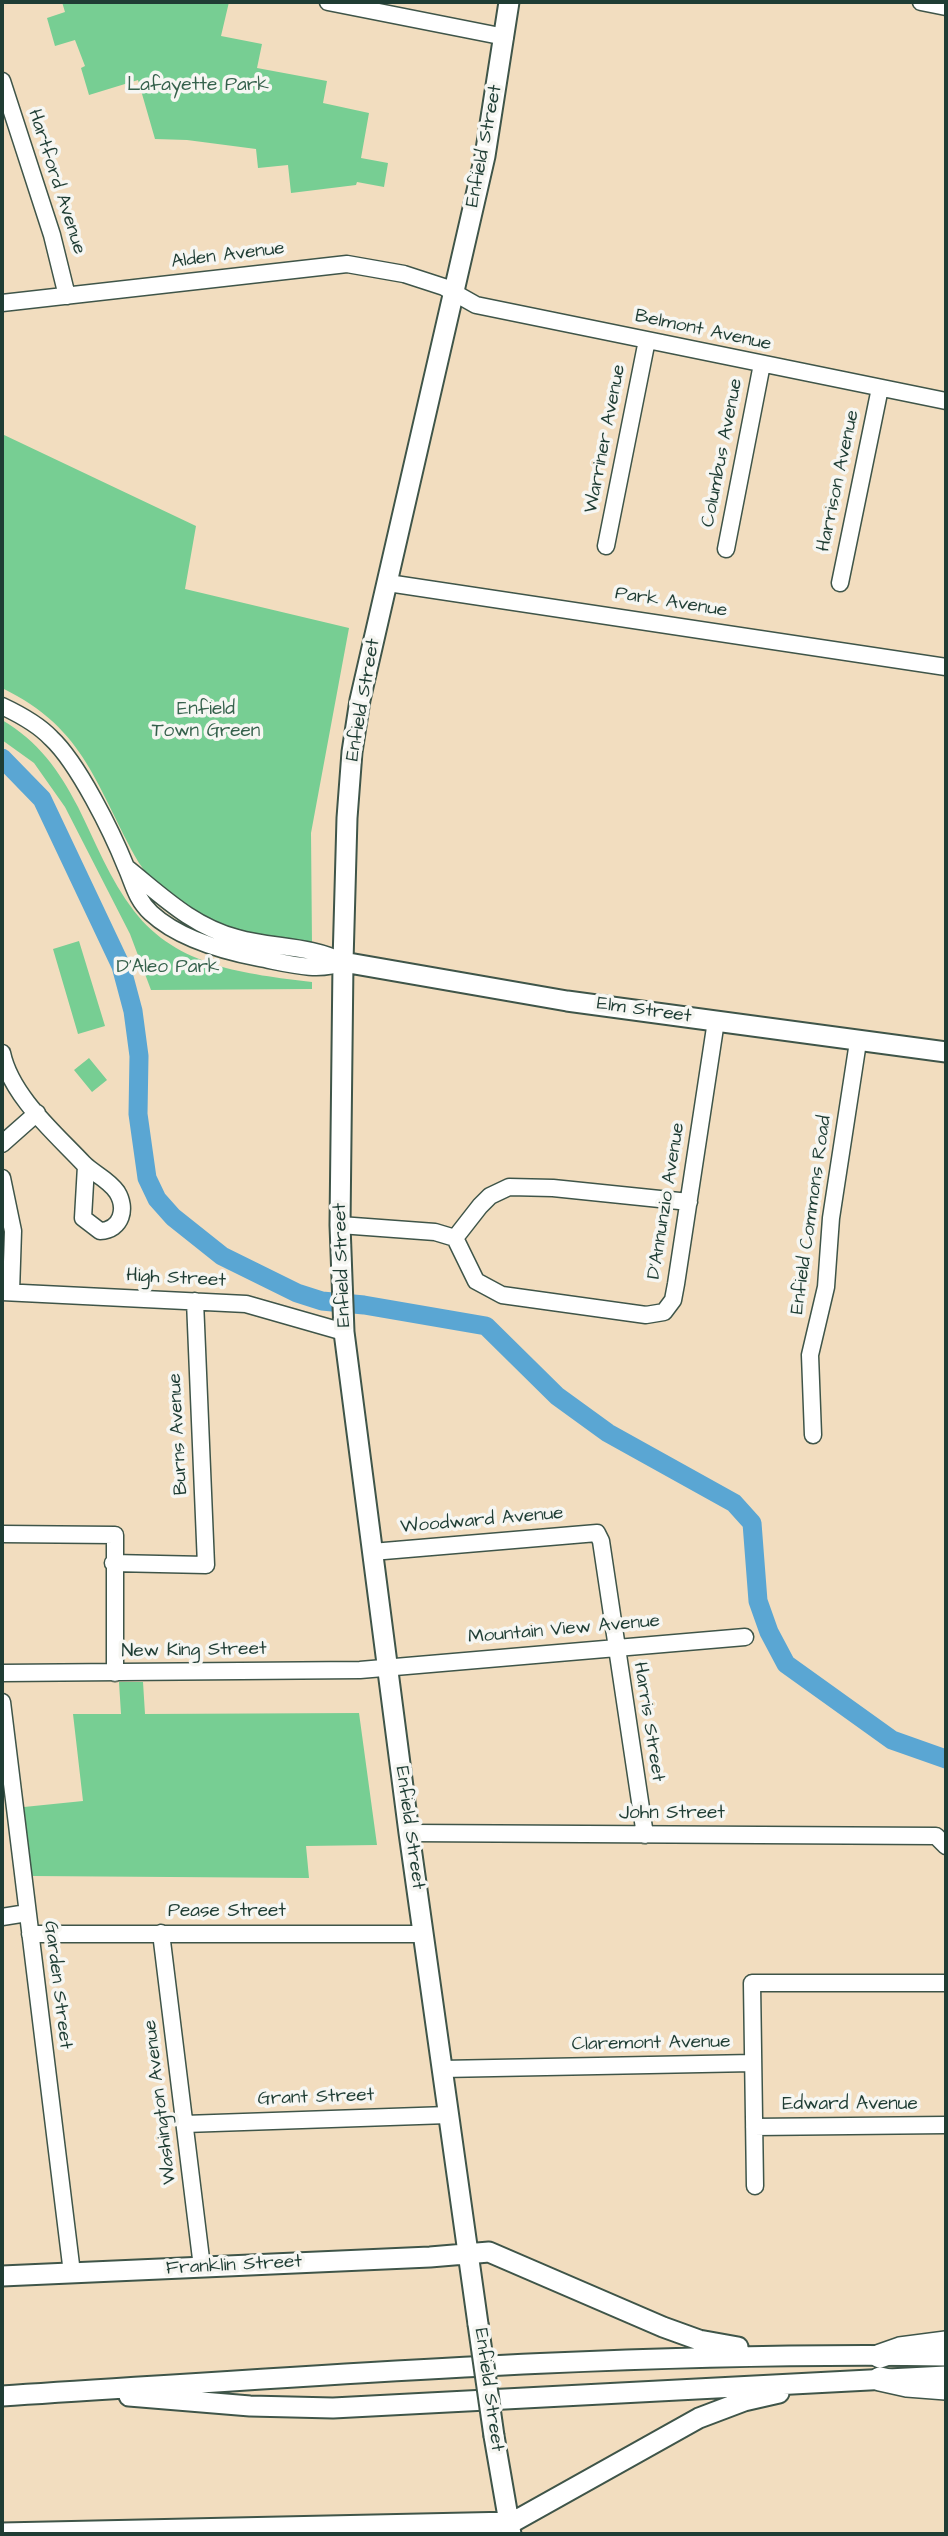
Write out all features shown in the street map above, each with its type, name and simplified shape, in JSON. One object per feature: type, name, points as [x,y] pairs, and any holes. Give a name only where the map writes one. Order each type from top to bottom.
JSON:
[{"type":"highway","points":[[946,2343],[900,2349],[880,2367],[906,2385],[946,2388]]},
{"type":"main road","name":"Enfield Street","points":[[509,2],[485,156],[360,700],[352,752],[343,962],[340,1225],[344,1323],[387,1668],[467,2252],[510,2528]]},
{"type":"main road","name":"Elm Street","points":[[343,962],[567,1001],[946,1052]]},
{"type":"main road","name":"Franklin Street","points":[[2,2276],[430,2257],[467,2252],[493,2254],[688,2337],[780,2356]]},
{"type":"main road","points":[[2,2396],[225,2381],[780,2356],[946,2376]]},
{"type":"main road","points":[[2,2533],[510,2528],[699,2418],[744,2402],[820,2382],[880,2367],[946,2356]]},
{"type":"main road","points":[[86,2391],[250,2406],[322,2408],[820,2382]]},
{"type":"street","points":[[328,2],[352,4],[505,37]]},
{"type":"street","points":[[921,2],[946,7]]},
{"type":"street","name":"Hartford Avenue","points":[[2,81],[8,125],[52,236],[67,296]]},
{"type":"street","name":"Alden Avenue","points":[[2,303],[347,264],[404,274],[454,294]]},
{"type":"street","name":"Belmont Avenue","points":[[454,294],[476,305],[946,401]]},
{"type":"street","name":"Warriner Avenue","points":[[606,546],[647,340]]},
{"type":"street","name":"Columbus Avenue","points":[[726,549],[762,364]]},
{"type":"street","name":"Harrison Avenue","points":[[840,583],[880,388]]},
{"type":"street","name":"Park Avenue","points":[[388,583],[946,667]]},
{"type":"street","points":[[2,706],[52,738],[77,772],[127,868],[172,906],[199,924],[235,937],[316,952],[343,962]]},
{"type":"street","name":"D'Annunzio Avenue","points":[[455,1238],[476,1281],[502,1295],[540,1303],[657,1315],[664,1312],[673,1300],[716,1021]]},
{"type":"street","name":"Enfield Commons Road","points":[[814,1435],[810,1355],[826,1287],[831,1218],[858,1042]]},
{"type":"street","points":[[2,1053],[8,1074],[37,1113],[86,1166]]},
{"type":"street","points":[[2,1144],[37,1113]]},
{"type":"street","points":[[2,1178],[13,1231],[6,1292]]},
{"type":"street","points":[[340,1225],[435,1232],[455,1238],[490,1196],[509,1187],[553,1188],[689,1202]]},
{"type":"street","name":"High Street","points":[[6,1292],[195,1301],[261,1307],[344,1323]]},
{"type":"street","name":"Burns Avenue","points":[[113,1563],[206,1564],[195,1301]]},
{"type":"street","name":"Woodward Avenue","points":[[372,1552],[597,1533]]},
{"type":"street","name":"Harris Street","points":[[597,1533],[601,1541],[645,1835]]},
{"type":"street","points":[[2,1534],[115,1535],[115,1672]]},
{"type":"street","name":"Mountain View Avenue","points":[[387,1668],[615,1646],[745,1637]]},
{"type":"street","name":"New King Street","points":[[2,1673],[387,1668]]},
{"type":"street","name":"Garden Street","points":[[2,1702],[72,2273]]},
{"type":"street","name":"John Street","points":[[409,1833],[941,1841]]},
{"type":"street","points":[[2,1917],[27,1913]]},
{"type":"street","name":"Washington Avenue","points":[[161,1933],[202,2267]]},
{"type":"street","name":"Pease Street","points":[[30,1934],[424,1934]]},
{"type":"street","name":"Claremont Avenue","points":[[443,2069],[753,2063],[752,1983],[946,1983]]},
{"type":"street","points":[[753,2063],[755,2186]]},
{"type":"street","name":"Grant Street","points":[[185,2124],[448,2115]]},
{"type":"street","name":"Edward Avenue","points":[[754,2127],[946,2125]]},
{"type":"green space","name":"Lafayette Park","points":[[62,2],[229,2],[221,36],[262,44],[257,68],[327,81],[323,103],[369,113],[361,158],[388,163],[384,187],[357,182],[356,185],[291,193],[288,165],[258,168],[256,149],[187,140],[155,139],[138,80],[89,95],[81,68],[85,66],[75,40],[55,46],[47,18],[65,12]]},
{"type":"green space","name":"Enfield Town Green","points":[[2,434],[196,526],[185,589],[349,628],[311,833],[312,944],[261,936],[215,924],[175,901],[156,884],[139,863],[99,785],[71,742],[53,722],[31,704],[2,688]]},
{"type":"green space","name":"D'Aleo Park","points":[[2,720],[37,747],[55,769],[78,807],[118,886],[134,911],[151,930],[192,956],[238,971],[312,982],[312,989],[151,990],[130,934],[65,807],[34,763],[2,740]]},
{"type":"green space","points":[[79,941],[105,1026],[78,1034],[53,949]]},
{"type":"green space","points":[[89,1058],[107,1080],[92,1092],[74,1070]]},
{"type":"green space","points":[[119,1682],[143,1682],[145,1714],[359,1713],[377,1845],[306,1846],[309,1878],[32,1876],[24,1807],[83,1801],[73,1714],[121,1714]]},
{"type":"waterway","points":[[2,758],[42,799],[121,966],[133,1011],[139,1056],[138,1114],[147,1178],[157,1199],[173,1217],[222,1256],[297,1293],[322,1301],[364,1305],[486,1326],[557,1396],[608,1433],[734,1503],[752,1523],[758,1601],[769,1632],[786,1664],[892,1740],[946,1759]]}]
